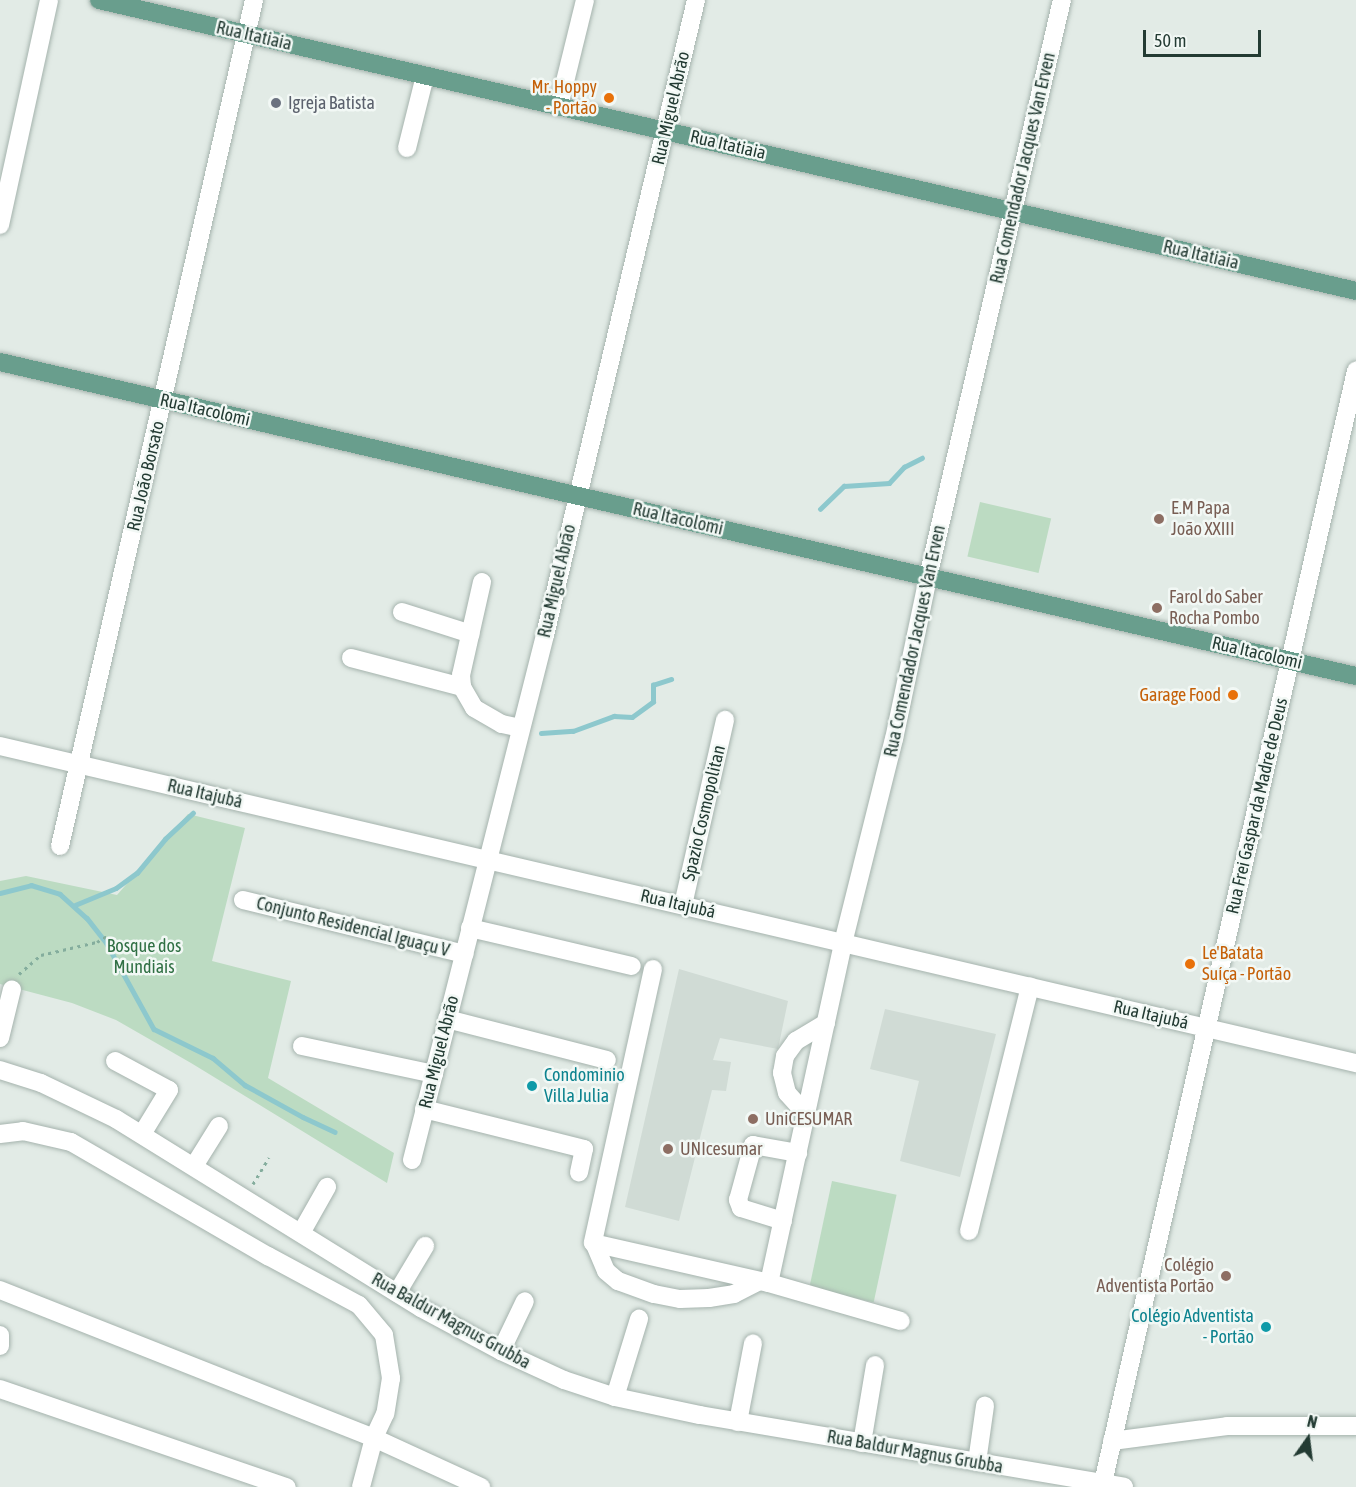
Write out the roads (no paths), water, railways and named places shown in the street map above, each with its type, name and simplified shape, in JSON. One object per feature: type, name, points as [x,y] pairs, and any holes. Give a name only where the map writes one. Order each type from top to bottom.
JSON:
[{"type":"main road","name":"Rua Itatiaia","points":[[99,0],[1356,291]]},
{"type":"main road","name":"Rua Itacolomi","points":[[0,362],[1356,676]]},
{"type":"street","points":[[0,225],[49,0]]},
{"type":"street","name":"Rua João Borsato","points":[[60,846],[254,0]]},
{"type":"street","points":[[559,106],[585,0]]},
{"type":"street","name":"Rua Miguel Abrão","points":[[412,1160],[521,728],[696,0]]},
{"type":"street","name":"Rua Comendador Jacques Van Erven","points":[[764,1282],[783,1221],[843,943],[894,739],[928,577],[1062,0]]},
{"type":"street","points":[[407,148],[425,76]]},
{"type":"street","name":"Rua Frei Gaspar da Madre de Deus","points":[[1102,1485],[1356,371]]},
{"type":"street","points":[[482,582],[461,675],[462,687],[474,708],[502,723],[521,728]]},
{"type":"street","points":[[402,612],[471,634]]},
{"type":"street","points":[[351,658],[462,687]]},
{"type":"street","name":"Spazio Cosmopolitan","points":[[683,906],[725,720]]},
{"type":"street","name":"Rua Itajubá","points":[[0,746],[1356,1063]]},
{"type":"street","name":"Conjunto Residencial Iguaçu V","points":[[243,900],[464,954]]},
{"type":"street","points":[[470,928],[632,966]]},
{"type":"street","points":[[653,969],[591,1241],[606,1271],[618,1281],[654,1294],[680,1299],[709,1298],[734,1294],[764,1282]]},
{"type":"street","points":[[969,1231],[1030,987]]},
{"type":"street","points":[[0,1038],[12,989]]},
{"type":"street","points":[[447,1019],[607,1060]]},
{"type":"street","points":[[806,1114],[787,1093],[783,1073],[785,1056],[795,1041],[826,1023]]},
{"type":"street","points":[[302,1046],[434,1074]]},
{"type":"street","points":[[115,1061],[169,1090],[142,1134]]},
{"type":"street","name":"Rua Baldur Magnus Grubba","points":[[0,1070],[66,1094],[142,1134],[397,1293],[501,1351],[564,1380],[615,1397],[738,1422],[1124,1487]]},
{"type":"street","points":[[424,1109],[584,1149],[579,1172]]},
{"type":"street","points":[[194,1166],[219,1126]]},
{"type":"street","points":[[0,1134],[23,1131],[70,1142],[359,1305],[384,1335],[391,1378],[385,1414],[374,1438],[361,1487]]},
{"type":"street","points":[[783,1221],[741,1208],[738,1200],[753,1145],[798,1153]]},
{"type":"street","points":[[301,1233],[327,1187]]},
{"type":"street","points":[[595,1245],[764,1282],[901,1321]]},
{"type":"street","points":[[397,1293],[425,1246]]},
{"type":"street","points":[[0,1290],[374,1438],[481,1487]]},
{"type":"street","points":[[501,1351],[525,1301]]},
{"type":"street","points":[[615,1397],[639,1319]]},
{"type":"street","points":[[0,1335],[0,1346]]},
{"type":"street","points":[[738,1422],[753,1343]]},
{"type":"street","points":[[861,1443],[875,1365]]},
{"type":"street","points":[[0,1389],[286,1487]]},
{"type":"street","points":[[977,1462],[985,1406]]},
{"type":"street","points":[[1112,1441],[1227,1426],[1356,1426]]},
{"type":"waterway","points":[[820,509],[844,486],[889,483],[904,467],[922,458]]},
{"type":"waterway","points":[[541,733],[573,731],[614,716],[632,717],[653,702],[653,685],[671,679]]},
{"type":"waterway","points":[[75,905],[116,888],[137,873],[165,839],[193,813]]},
{"type":"waterway","points":[[0,893],[31,885],[60,894],[87,918],[107,944],[154,1029],[213,1058],[245,1085],[335,1132]]},
{"type":"place","name":"Mr. Hoppy - Portão","points":[[609,98]]},
{"type":"place","name":"Igreja Batista","points":[[276,103]]},
{"type":"place","name":"E.M Papa João XXIII","points":[[1159,519]]},
{"type":"place","name":"Farol do Saber Rocha Pombo","points":[[1157,608]]},
{"type":"place","name":"Garage Food","points":[[1233,695]]},
{"type":"place","name":"Le'Batata Suíça - Portão","points":[[1190,964]]},
{"type":"place","name":"Condominio Villa Julia","points":[[532,1086]]},
{"type":"place","name":"UniCESUMAR","points":[[753,1119]]},
{"type":"place","name":"UNIcesumar","points":[[668,1149]]},
{"type":"place","name":"Colégio Adventista Portão","points":[[1226,1276]]},
{"type":"place","name":"Colégio Adventista - Portão","points":[[1266,1327]]},
{"type":"park label","name":"Bosque dos Mundiais","points":[[144,957]]}]
